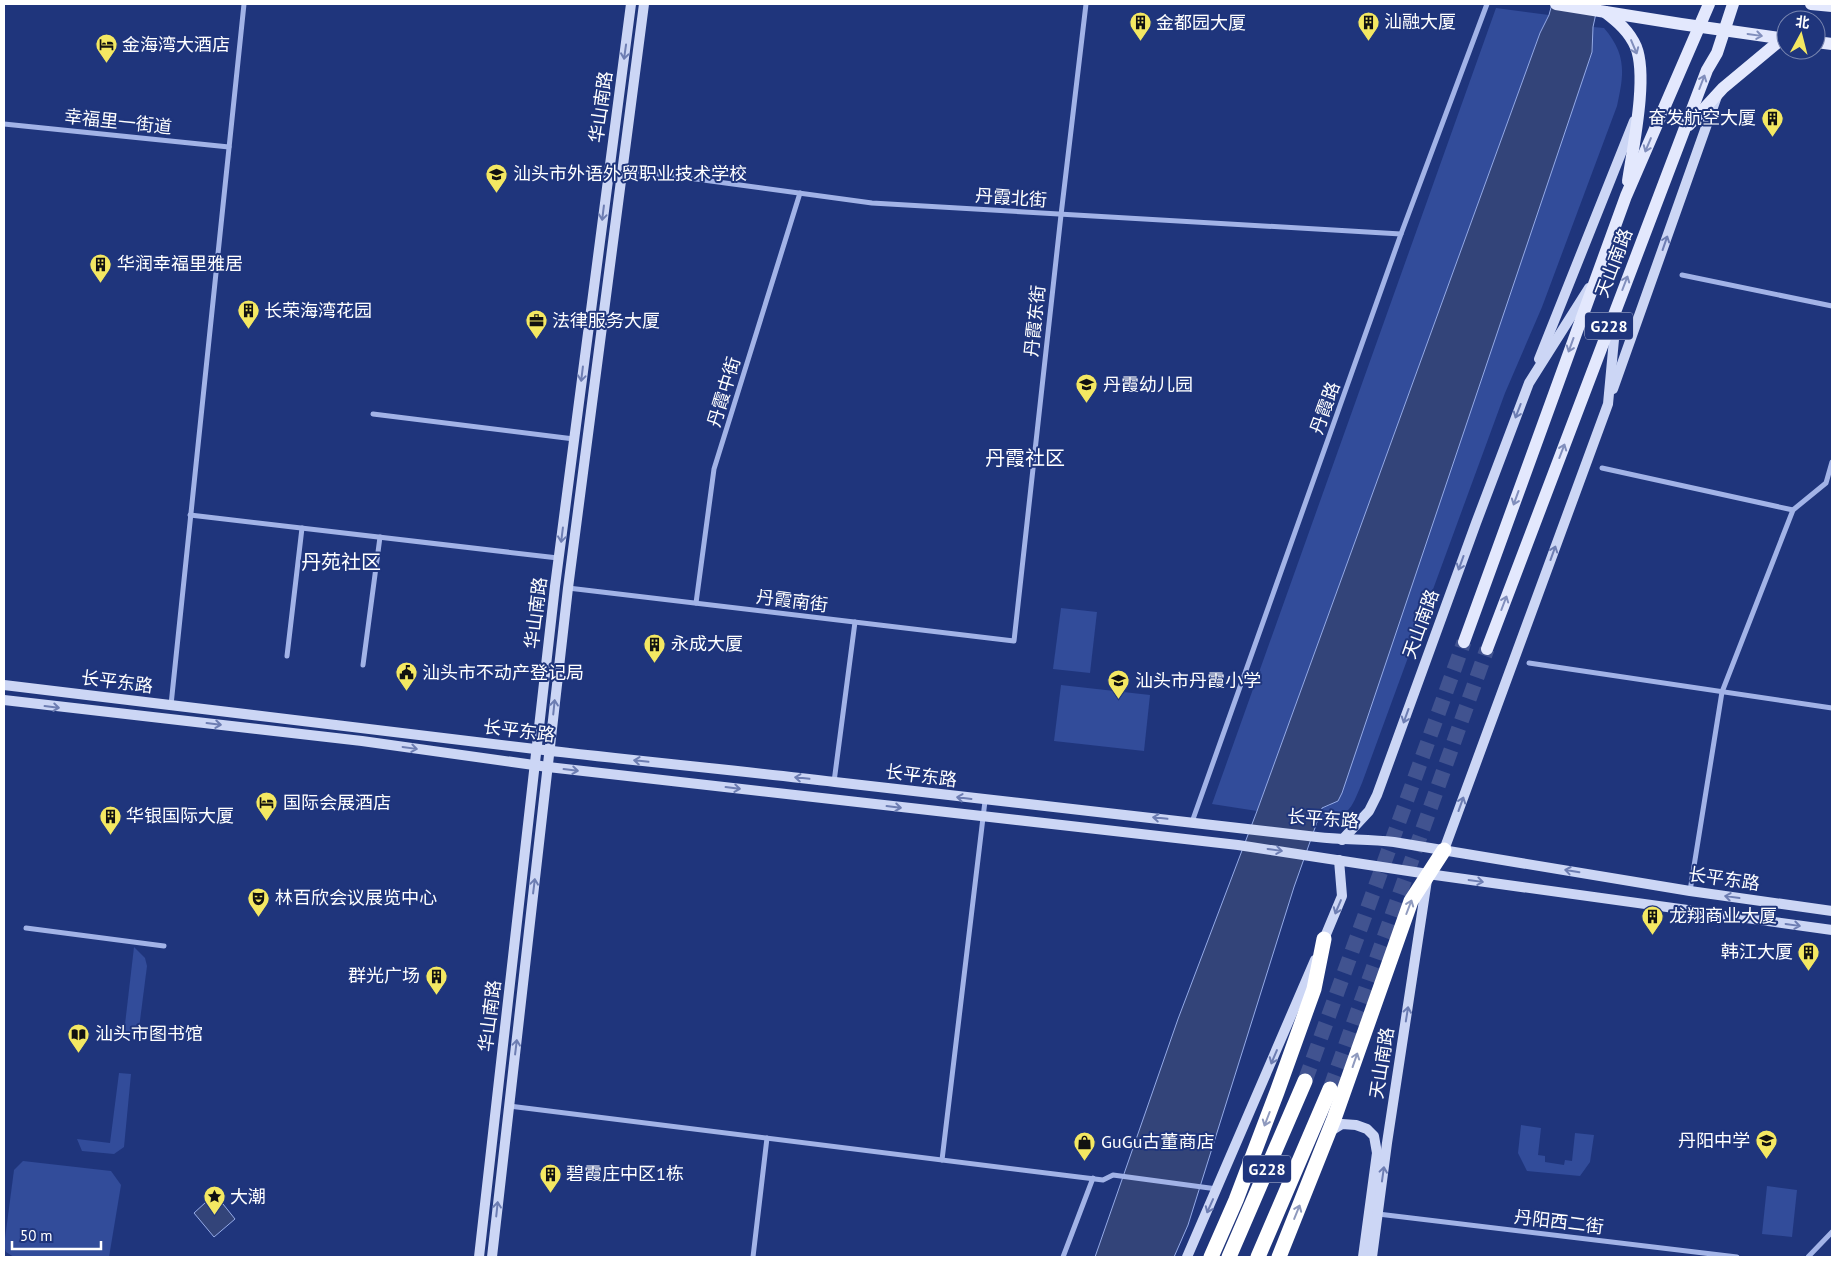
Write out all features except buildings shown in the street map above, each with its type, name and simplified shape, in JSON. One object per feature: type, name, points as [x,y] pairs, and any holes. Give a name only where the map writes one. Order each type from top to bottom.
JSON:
[{"type":"highway","points":[[1278,1257],[1329,1132],[1411,901],[1444,850]]},
{"type":"highway","points":[[1211,1257],[1236,1200],[1278,1092],[1314,989],[1324,939]]},
{"type":"highway","name":"G228","points":[[1229,1257],[1305,1081]]},
{"type":"highway","name":"G228","points":[[1258,1257],[1330,1089]]},
{"type":"main road","points":[[1556,4],[1776,38]]},
{"type":"main road","name":"天山南路","points":[[1464,642],[1626,196],[1710,4]]},
{"type":"main road","name":"天山南路","points":[[1487,649],[1707,70],[1717,53],[1733,4]]},
{"type":"main road","points":[[1811,4],[1832,6]]},
{"type":"main road","points":[[1603,11],[1624,28],[1636,46],[1641,66],[1640,90],[1626,196]]},
{"type":"main road","points":[[1684,130],[1718,93],[1776,46]]},
{"type":"street","points":[[171,705],[244,4]]},
{"type":"street","name":"华山南路","points":[[479,1257],[559,558],[631,4]]},
{"type":"street","name":"华山南路","points":[[492,1257],[568,588],[621,168],[644,4]]},
{"type":"street","name":"丹霞东街","points":[[1014,641],[1086,4]]},
{"type":"street","name":"丹霞路","points":[[1192,822],[1401,234],[1487,4]]},
{"type":"street","points":[[1444,850],[1608,404],[1718,93]]},
{"type":"street","name":"天山南路","points":[[1342,840],[1370,811],[1377,795],[1529,383],[1637,114]]},
{"type":"street","name":"幸福里一街道","points":[[4,124],[228,147]]},
{"type":"street","name":"丹霞北街","points":[[621,168],[872,203],[1401,234]]},
{"type":"street","name":"丹霞中街","points":[[696,603],[714,469],[800,193]]},
{"type":"street","points":[[1682,275],[1832,306]]},
{"type":"street","name":"天山南路","points":[[1529,383],[1595,278]]},
{"type":"street","points":[[1608,404],[1617,306]]},
{"type":"street","points":[[373,414],[574,439]]},
{"type":"street","points":[[1826,483],[1832,462]]},
{"type":"street","points":[[1602,468],[1793,510]]},
{"type":"street","points":[[1690,891],[1722,692],[1793,510],[1826,483],[1832,481]]},
{"type":"street","points":[[190,515],[559,558]]},
{"type":"street","points":[[287,656],[302,528]]},
{"type":"street","points":[[363,665],[380,537]]},
{"type":"street","name":"丹霞南街","points":[[568,588],[1014,641]]},
{"type":"street","points":[[834,782],[855,622]]},
{"type":"street","points":[[1529,663],[1832,708]]},
{"type":"street","name":"长平东路","points":[[4,685],[537,750],[1342,840],[1365,838],[1690,891],[1832,911]]},
{"type":"street","name":"长平东路","points":[[4,700],[362,741],[536,766],[1238,845],[1428,874],[1832,930]]},
{"type":"street","points":[[942,1160],[985,800]]},
{"type":"street","points":[[1187,1257],[1212,1188],[1342,896],[1340,860]]},
{"type":"street","name":"天山南路","points":[[1372,1257],[1428,874]]},
{"type":"street","points":[[26,928],[164,946]]},
{"type":"street","points":[[509,1106],[1103,1180],[1113,1175],[1212,1188]]},
{"type":"street","points":[[1329,1132],[1342,1124],[1356,1125],[1367,1128],[1374,1136],[1377,1153],[1363,1257]]},
{"type":"street","points":[[754,1257],[767,1138]]},
{"type":"street","points":[[1063,1257],[1093,1178]]},
{"type":"street","name":"丹阳西二街","points":[[1377,1214],[1737,1257]]},
{"type":"street","points":[[1808,1257],[1832,1232]]},
{"type":"shaded area","points":[[1552,4],[1598,4],[1593,27],[1592,52],[1342,793],[1338,801],[1322,808],[1294,887],[1188,1225],[1174,1257],[1095,1257],[1178,1019],[1257,811]]},
{"type":"shaded area","points":[[1496,8],[1549,15],[1540,33],[1257,811],[1212,804]]},
{"type":"shaded area","points":[[1593,27],[1604,28],[1617,47],[1620,56],[1622,74],[1617,106],[1542,307],[1505,393],[1355,800],[1348,811],[1343,814],[1318,819],[1322,808],[1330,805],[1592,52]]},
{"type":"shaded area","points":[[1061,608],[1097,612],[1090,673],[1053,669]]},
{"type":"shaded area","points":[[1061,685],[1150,695],[1144,751],[1054,741]]},
{"type":"shaded area","points":[[134,947],[145,958],[147,966],[138,1036],[124,1033]]},
{"type":"shaded area","points":[[119,1073],[131,1074],[124,1147],[114,1154],[82,1151],[77,1139],[110,1143]]},
{"type":"shaded area","points":[[1521,1125],[1541,1128],[1538,1155],[1545,1156],[1545,1162],[1564,1165],[1565,1160],[1572,1161],[1575,1133],[1594,1135],[1590,1162],[1580,1176],[1527,1171],[1518,1153]]},
{"type":"shaded area","points":[[23,1161],[111,1171],[121,1185],[109,1257],[14,1257],[6,1252],[4,1246],[14,1170]]},
{"type":"shaded area","points":[[1767,1186],[1797,1190],[1792,1237],[1762,1234]]},
{"type":"shaded area","points":[[206,1202],[223,1204],[235,1219],[214,1237],[194,1213]]},
{"type":"tunnel","points":[[1305,1081],[1464,642]]},
{"type":"tunnel","points":[[1330,1089],[1487,649]]},
{"type":"place","name":"汕融大厦","points":[[1368,41]]},
{"type":"place","name":"金都园大厦","points":[[1140,42]]},
{"type":"place","name":"金海湾大酒店","points":[[106,64]]},
{"type":"place","name":"奋发航空大厦","points":[[1772,137]]},
{"type":"place","name":"汕头市外语外贸职业技术学校","points":[[497,193]]},
{"type":"place","name":"华润幸福里雅居","points":[[101,283]]},
{"type":"place","name":"长荣海湾花园","points":[[248,330]]},
{"type":"place","name":"法律服务大厦","points":[[536,340]]},
{"type":"place","name":"丹霞幼儿园","points":[[1087,404]]},
{"type":"place","name":"永成大厦","points":[[655,663]]},
{"type":"place","name":"汕头市不动产登记局","points":[[406,692]]},
{"type":"place","name":"汕头市丹霞小学","points":[[1119,700]]},
{"type":"place","name":"国际会展酒店","points":[[267,822]]},
{"type":"place","name":"华银国际大厦","points":[[110,835]]},
{"type":"place","name":"林百欣会议展览中心","points":[[259,917]]},
{"type":"place","name":"龙翔商业大厦","points":[[1653,935]]},
{"type":"place","name":"韩江大厦","points":[[1809,971]]},
{"type":"place","name":"群光广场","points":[[436,995]]},
{"type":"place","name":"汕头市图书馆","points":[[79,1053]]},
{"type":"place","name":"丹阳中学","points":[[1766,1160]]},
{"type":"place","name":"GuGu古董商店","points":[[1085,1161]]},
{"type":"place","name":"碧霞庄中区1栋","points":[[550,1193]]},
{"type":"place","name":"大潮","points":[[214,1216]]},
{"type":"district","name":"丹霞社区","points":[[1025,458]]},
{"type":"district","name":"丹苑社区","points":[[341,562]]}]
